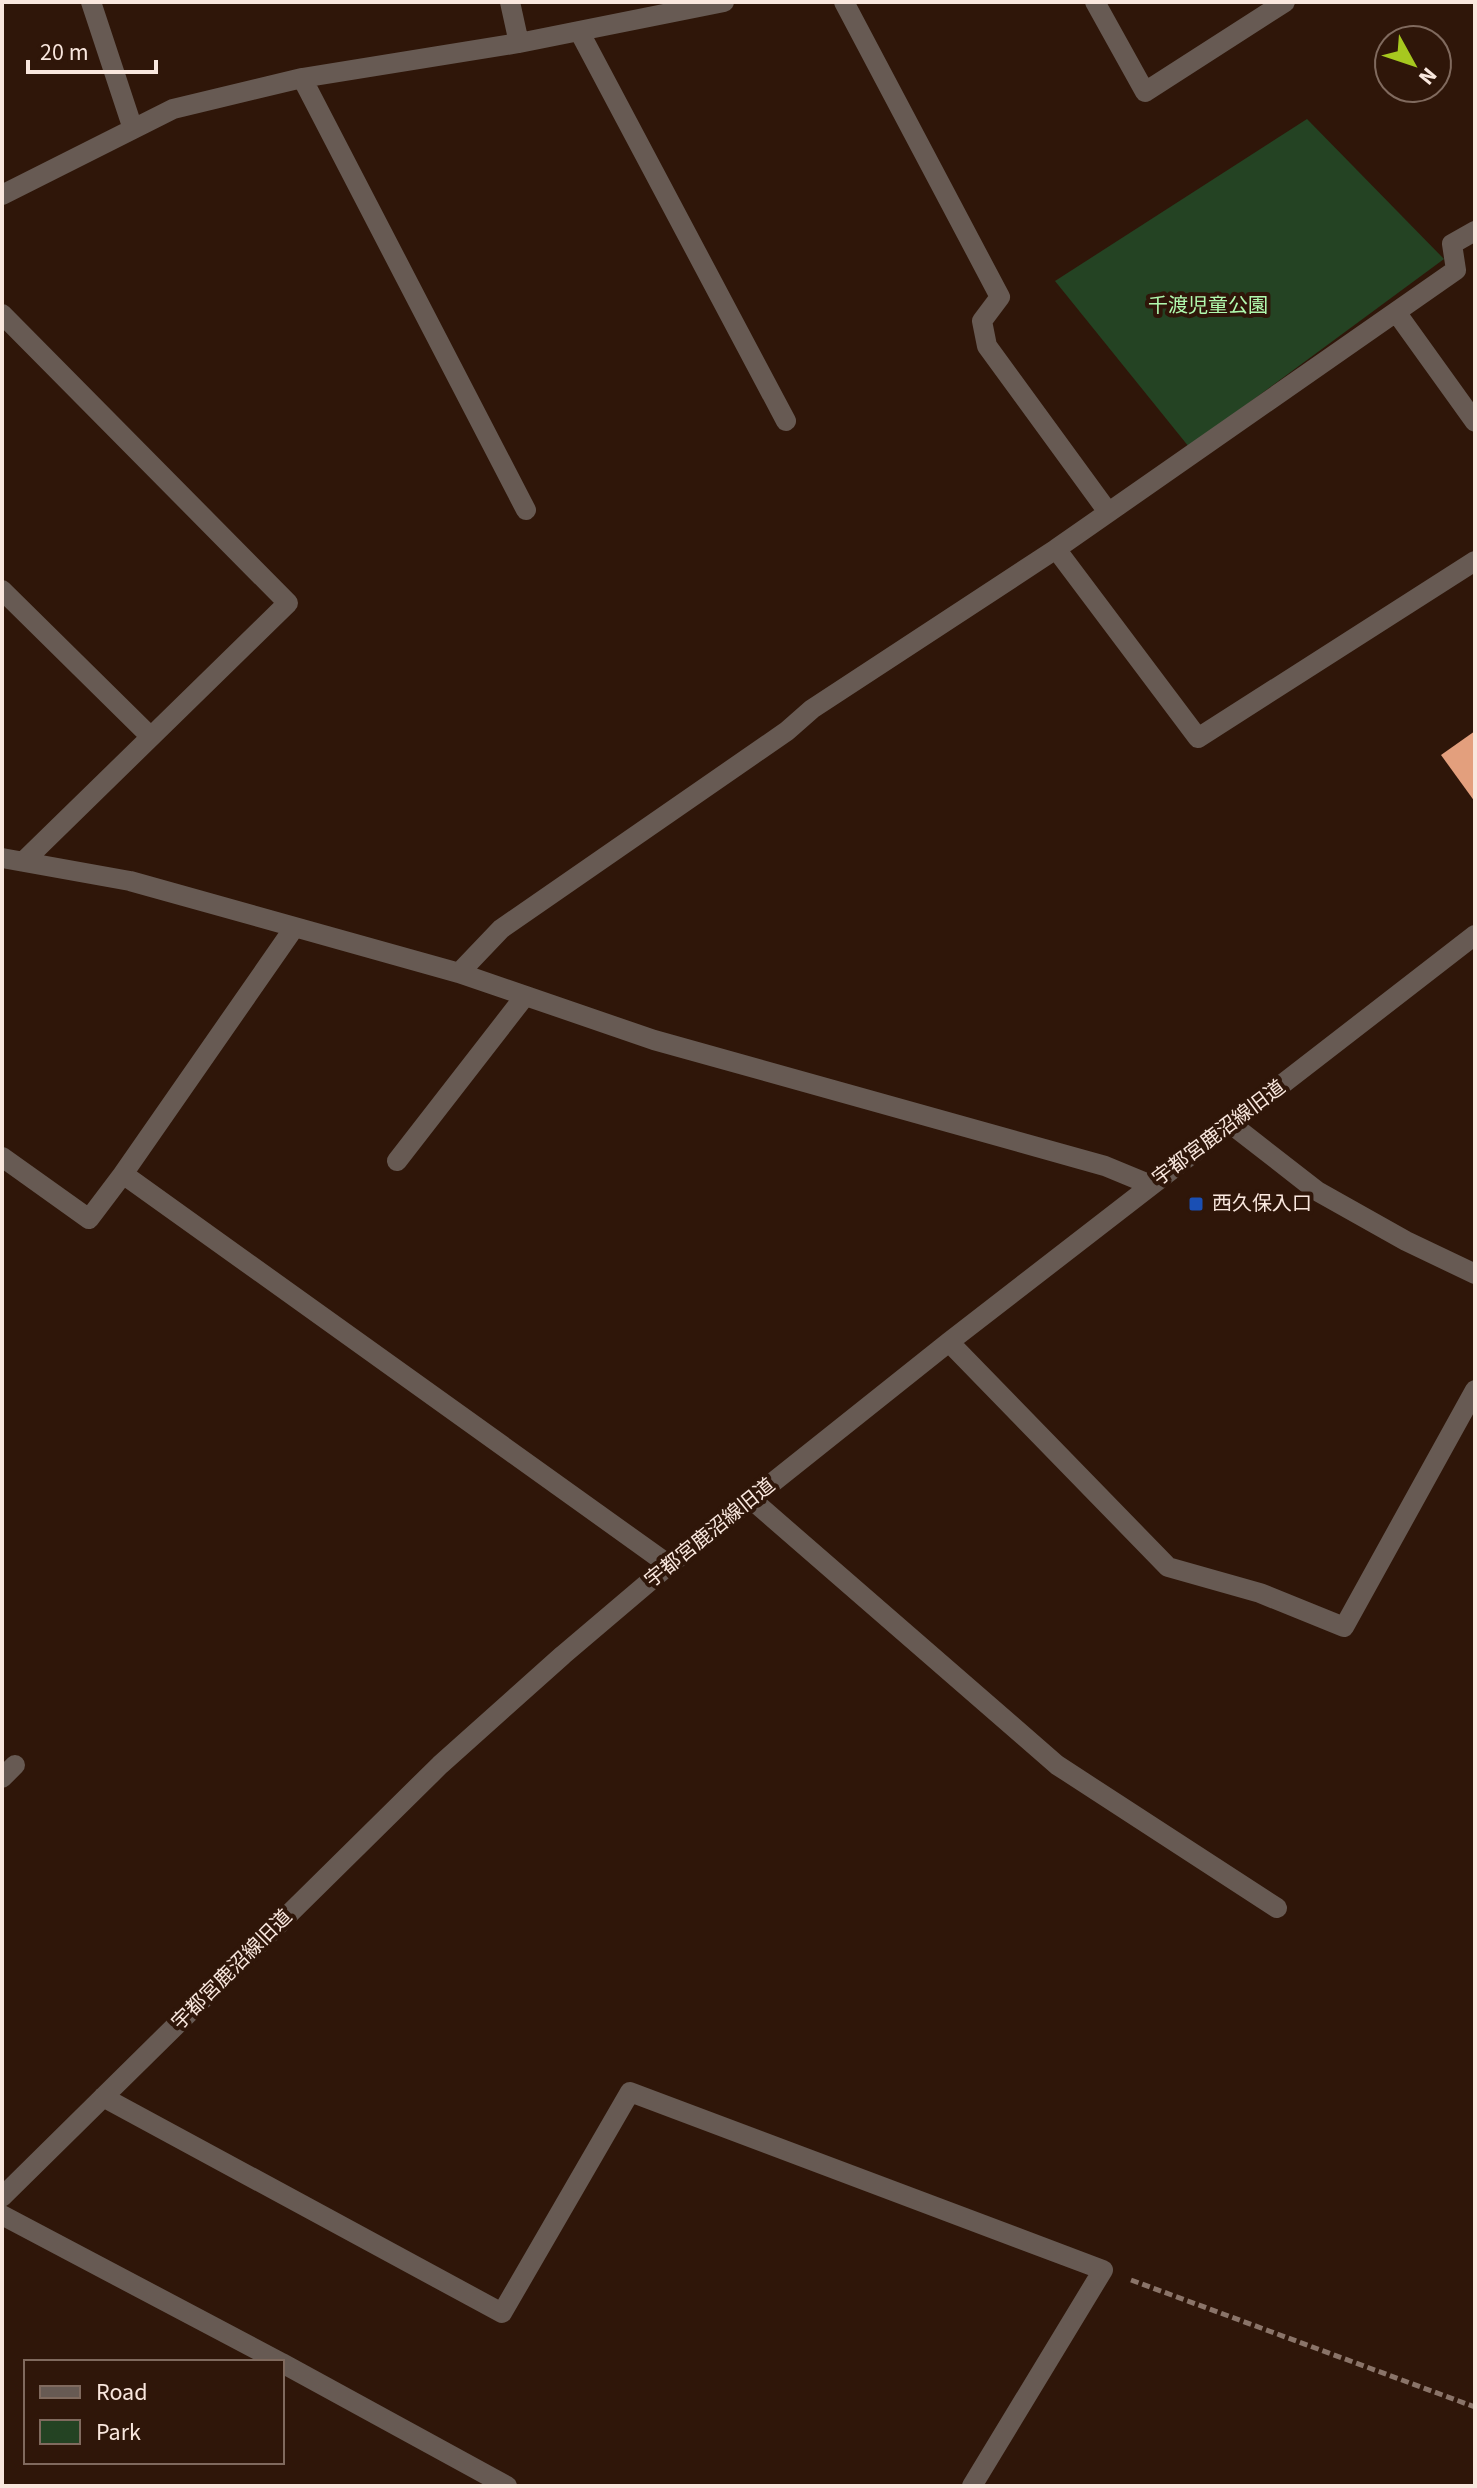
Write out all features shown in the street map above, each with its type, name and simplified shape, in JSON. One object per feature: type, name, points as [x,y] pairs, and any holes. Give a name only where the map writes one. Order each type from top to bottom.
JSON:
[{"type":"street","points":[[91,2],[133,129]]},
{"type":"street","points":[[510,2],[519,43]]},
{"type":"street","points":[[3,193],[173,109],[302,78],[519,43],[724,2]]},
{"type":"street","points":[[844,2],[1000,297],[982,321],[987,346],[1108,512]]},
{"type":"street","points":[[1095,2],[1145,92],[1285,2]]},
{"type":"street","points":[[579,31],[786,421]]},
{"type":"street","points":[[302,78],[526,510]]},
{"type":"street","points":[[459,973],[501,929],[787,731],[812,709],[1056,549],[1456,270],[1452,244],[1475,231]]},
{"type":"street","points":[[1396,312],[1475,422]]},
{"type":"street","points":[[2,314],[288,603],[25,860]]},
{"type":"street","points":[[1056,549],[1198,738],[1475,561]]},
{"type":"street","points":[[2,590],[151,737]]},
{"type":"street","points":[[2,858],[130,881],[459,973],[654,1040],[1105,1166],[1151,1185]]},
{"type":"street","points":[[2,1157],[89,1219],[294,928]]},
{"type":"street","name":"宇都宮鹿沼線旧道","points":[[2,2197],[440,1765],[669,1565],[949,1342],[1475,935]]},
{"type":"street","points":[[397,1161],[525,996]]},
{"type":"street","points":[[1231,1124],[1317,1191],[1406,1241],[1475,1274]]},
{"type":"street","points":[[123,1174],[669,1565]]},
{"type":"street","points":[[949,1342],[1168,1567],[1260,1593],[1344,1627],[1475,1390]]},
{"type":"street","points":[[751,1499],[1057,1765],[1277,1908]]},
{"type":"street","points":[[103,2097],[502,2313],[630,2092],[1103,2270],[972,2486]]},
{"type":"street","points":[[2,2215],[277,2360]]},
{"type":"street","points":[[284,2364],[507,2486]]},
{"type":"path","points":[[1103,2270],[1475,2407]]},
{"type":"green space","name":"千渡児童公園","points":[[1307,119],[1444,259],[1189,447],[1055,281]]},
{"type":"building","points":[[1475,731],[1475,802],[1441,755]]},
{"type":"place","name":"西久保入口","points":[[1196,1204]]}]
